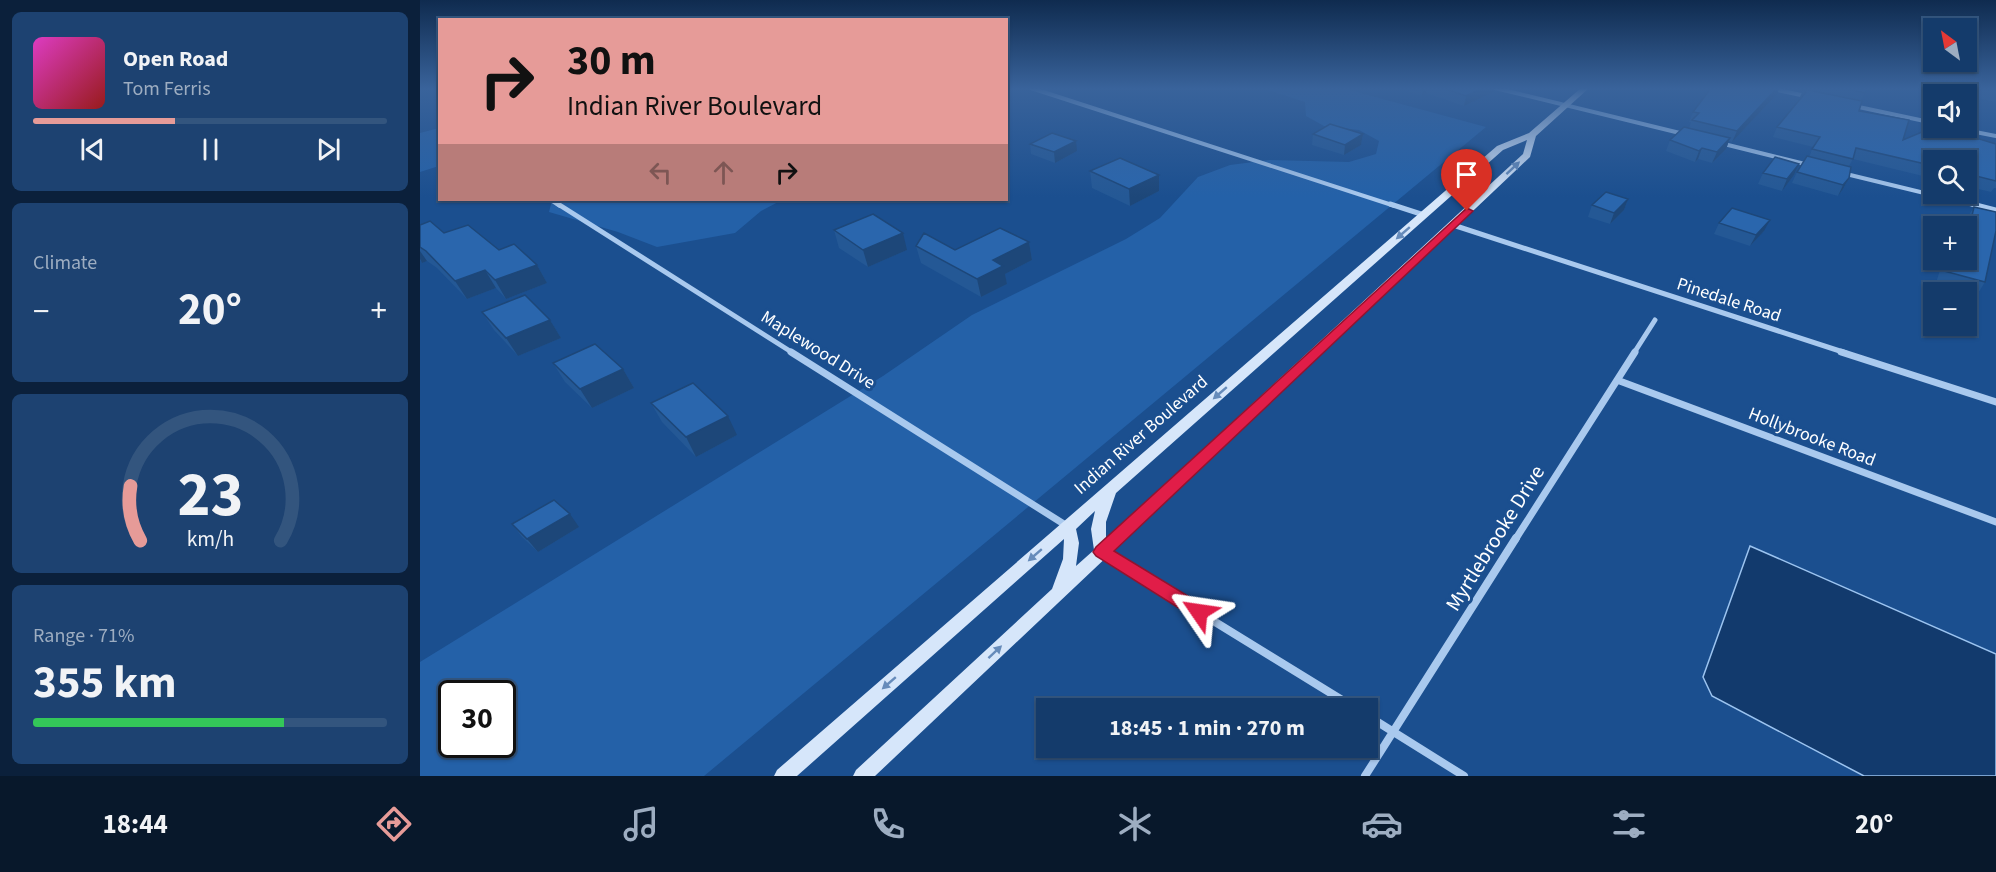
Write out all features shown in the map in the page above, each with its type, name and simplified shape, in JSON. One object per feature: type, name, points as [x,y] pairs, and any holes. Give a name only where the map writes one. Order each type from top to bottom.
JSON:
[{"type":"main road","name":"Indian River Boulevard","points":[[783,776],[1500,148],[1532,135],[1545,124]]},
{"type":"main road","name":"Indian River Boulevard","points":[[862,776],[1527,155],[1532,135]]},
{"type":"main road","points":[[1102,552],[1097,531],[1099,518],[1111,489]]},
{"type":"main road","points":[[1057,594],[1072,560],[1073,546],[1068,527]]},
{"type":"street","points":[[1143,124],[1424,215]]},
{"type":"street","points":[[1644,124],[1696,137]]},
{"type":"street","points":[[1977,132],[1996,136]]},
{"type":"street","points":[[1719,142],[1811,165]]},
{"type":"street","points":[[1834,171],[1996,210]]},
{"type":"street","name":"Maplewood Drive","points":[[553,201],[1068,527]]},
{"type":"street","name":"Pinedale Road","points":[[1453,225],[1996,402]]},
{"type":"street","name":"Myrtlebrooke Drive","points":[[1365,776],[1654,320]]},
{"type":"street","name":"Hollybrooke Road","points":[[1617,380],[1996,522]]},
{"type":"street","points":[[1102,552],[1339,698]]},
{"type":"street","points":[[1378,722],[1464,776]]},
{"type":"shaded area","points":[[1321,124],[1476,124],[1486,127],[704,776],[420,776],[420,662],[883,376],[972,315],[1126,239],[1160,218],[1198,177],[1230,165],[1269,160],[1349,162],[1376,154],[1379,141],[1359,130]]},
{"type":"shaded area","points":[[438,128],[438,166],[420,172],[420,133]]},
{"type":"shaded area","points":[[552,201],[780,201],[761,211],[735,233],[657,247],[618,232],[549,212]]},
{"type":"shaded area","points":[[1750,546],[1996,654],[1996,776],[1864,776],[1712,696],[1703,677]]},
{"type":"building","points":[[1331,124],[1363,134],[1345,145],[1313,134]]},
{"type":"building","points":[[1709,124],[1743,124],[1737,131]]},
{"type":"building","points":[[1779,124],[1908,124],[1903,140],[1923,132],[1923,138],[1976,138],[1996,144],[1996,181],[1977,176],[1977,150],[1923,150],[1923,163],[1856,148],[1853,159],[1812,149],[1820,137],[1777,127]]},
{"type":"building","points":[[1684,127],[1730,138],[1717,152],[1702,148],[1699,151],[1670,140]]},
{"type":"building","points":[[1052,133],[1076,141],[1054,152],[1030,144]]},
{"type":"building","points":[[1807,156],[1851,167],[1849,178],[1843,185],[1797,172]]},
{"type":"building","points":[[1775,157],[1799,164],[1787,179],[1763,173]]},
{"type":"building","points":[[1120,158],[1159,175],[1129,189],[1090,171]]},
{"type":"building","points":[[1606,192],[1628,199],[1614,213],[1592,205]]},
{"type":"building","points":[[1974,207],[1996,212],[1996,231],[1985,282],[1944,271],[1977,270],[1977,216],[1972,216]]},
{"type":"building","points":[[1732,208],[1770,220],[1756,235],[1719,223]]},
{"type":"building","points":[[873,214],[903,233],[863,250],[834,230]]},
{"type":"building","points":[[430,221],[444,233],[468,225],[499,250],[514,244],[537,265],[495,280],[485,270],[455,281],[420,247],[420,225]]},
{"type":"building","points":[[1000,228],[1029,242],[993,260],[1003,266],[977,279],[916,246],[924,233],[955,250]]},
{"type":"building","points":[[525,295],[550,320],[506,338],[482,312]]},
{"type":"building","points":[[595,344],[623,369],[580,389],[553,363]]},
{"type":"building","points":[[693,383],[728,416],[686,437],[651,403]]},
{"type":"building","points":[[554,500],[570,514],[527,539],[512,524]]},
{"type":"route","points":[[1199,612],[1102,552],[1467,211]]}]
